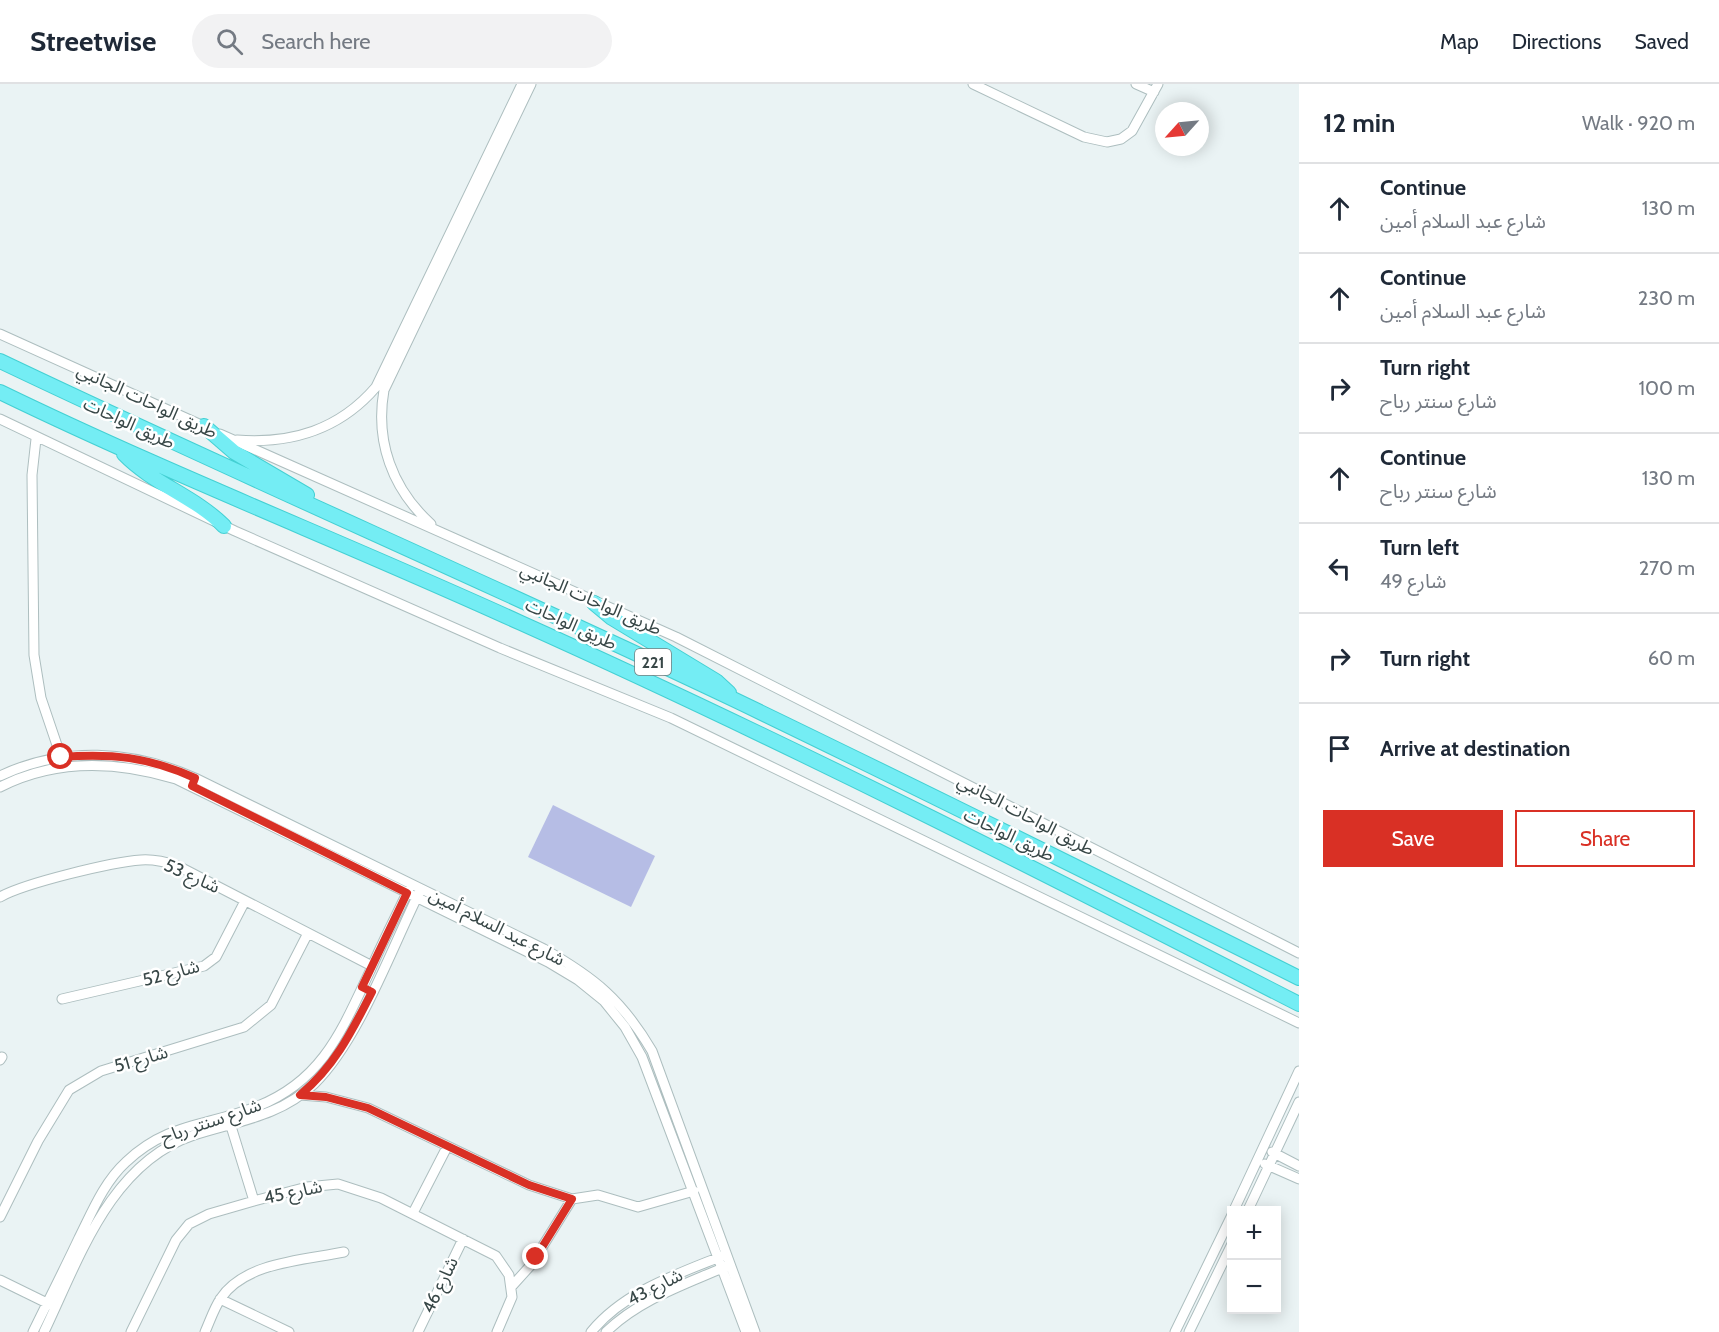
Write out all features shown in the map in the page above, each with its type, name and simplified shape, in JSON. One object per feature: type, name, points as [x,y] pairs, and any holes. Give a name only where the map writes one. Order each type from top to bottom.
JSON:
[{"type":"highway","name":"طريق الواحات","points":[[0,361],[168,442],[324,510],[734,700],[1299,978]]},
{"type":"highway","name":"طريق الواحات","points":[[0,392],[119,448],[561,641],[739,724],[1166,935],[1299,1004]]},
{"type":"highway","points":[[204,426],[234,452],[303,492],[324,510]]},
{"type":"highway","points":[[119,448],[142,470],[201,506],[224,526]]},
{"type":"highway","points":[[594,603],[612,618],[716,681],[734,700]]},
{"type":"highway","points":[[1139,922],[1147,912],[1146,902]]},
{"type":"highway","points":[[1166,935],[1168,924],[1179,918]]},
{"type":"street","points":[[229,439],[279,441],[312,433],[352,411],[376,387],[522,84]]},
{"type":"street","points":[[440,531],[413,506],[391,469],[381,427],[384,390],[531,84]]},
{"type":"street","points":[[974,84],[1084,137],[1107,142],[1121,139],[1132,132],[1156,88],[1136,84]]},
{"type":"street","name":"طريق الواحات الجانبي","points":[[0,334],[229,439],[440,531],[594,603],[686,642],[1299,953]]},
{"type":"street","points":[[0,419],[36,439],[224,526],[490,643],[671,718],[1299,1023]]},
{"type":"street","points":[[36,439],[33,475],[34,655],[41,698],[61,757]]},
{"type":"street","name":"شارع عبد السلام أمين","points":[[0,776],[36,762],[61,757],[123,755],[160,764],[419,893],[569,963],[602,987],[631,1016],[660,1071],[746,1332]]},
{"type":"street","name":"شارع عبد السلام أمين","points":[[0,787],[41,771],[92,764],[126,767],[194,782]]},
{"type":"street","name":"شارع 53","points":[[0,897],[25,886],[143,860],[178,866],[372,966]]},
{"type":"street","name":"شارع سنتر رباح","points":[[44,1332],[52,1305],[104,1190],[124,1163],[166,1134],[203,1120],[228,1115],[271,1100],[309,1074],[338,1039],[409,888]]},
{"type":"street","name":"شارع عبد السلام أمين","points":[[419,893],[548,962],[578,980],[604,1001],[625,1028],[642,1057],[722,1256]]},
{"type":"street","name":"شارع سنتر رباح","points":[[33,1332],[52,1305],[112,1198],[131,1174],[154,1155],[181,1140],[274,1111],[300,1095],[336,1058],[372,992],[419,893]]},
{"type":"street","name":"شارع 52","points":[[62,999],[204,966],[216,957],[245,901]]},
{"type":"street","name":"شارع 51","points":[[0,1216],[38,1141],[69,1090],[101,1071],[244,1027],[271,1005],[308,933]]},
{"type":"street","points":[[362,987],[372,992]]},
{"type":"street","points":[[1236,1206],[1299,1071]]},
{"type":"street","points":[[300,1095],[326,1097],[368,1108],[537,1188],[572,1199],[598,1195],[638,1207],[694,1191]]},
{"type":"street","points":[[1250,1206],[1299,1102]]},
{"type":"street","points":[[228,1115],[254,1200]]},
{"type":"street","points":[[413,1214],[447,1147]]},
{"type":"street","points":[[1263,1148],[1299,1166]]},
{"type":"street","points":[[1258,1160],[1299,1179]]},
{"type":"street","name":"شارع 45","points":[[131,1332],[182,1231],[198,1218],[307,1186],[338,1184],[368,1192],[496,1256],[504,1265],[512,1286]]},
{"type":"street","points":[[497,1332],[510,1307],[512,1286],[531,1265],[572,1199]]},
{"type":"street","points":[[1175,1332],[1227,1225]]},
{"type":"street","name":"شارع 46","points":[[418,1332],[463,1239]]},
{"type":"street","points":[[205,1332],[220,1299],[229,1288],[251,1273],[344,1252]]},
{"type":"street","points":[[1189,1332],[1227,1254]]},
{"type":"street","name":"شارع 43","points":[[591,1332],[608,1314],[639,1292],[722,1256]]},
{"type":"street","name":"شارع عبد السلام أمين","points":[[726,1267],[755,1332]]},
{"type":"street","name":"شارع 43","points":[[606,1332],[651,1298],[726,1267]]},
{"type":"street","points":[[0,1280],[52,1305]]},
{"type":"street","points":[[220,1299],[289,1332]]},
{"type":"shaded area","points":[[553,805],[655,856],[631,907],[528,857]]},
{"type":"route","points":[[61,757],[123,755],[178,770],[195,778],[192,786],[407,893],[362,987],[372,992],[348,1039],[332,1064],[300,1095],[326,1097],[368,1108],[529,1185],[572,1199],[536,1257]]}]
